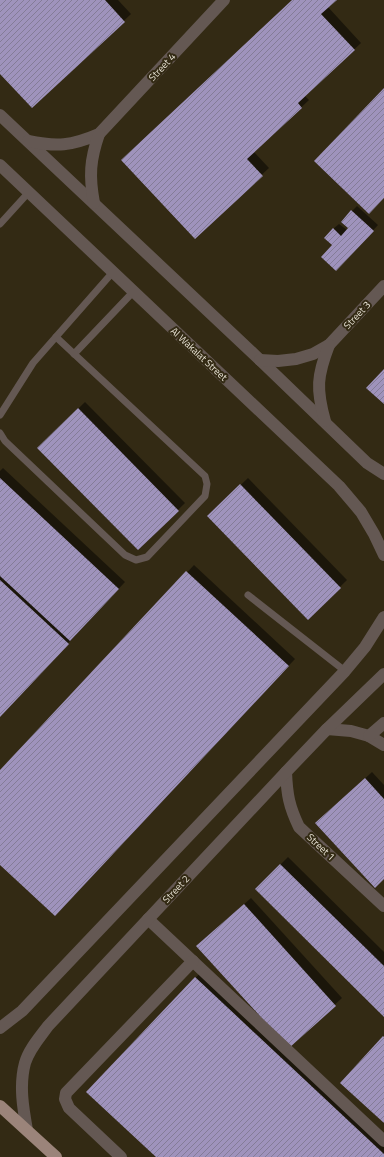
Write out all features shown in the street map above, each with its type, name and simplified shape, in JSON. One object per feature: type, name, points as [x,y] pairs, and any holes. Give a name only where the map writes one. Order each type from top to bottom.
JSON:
[{"type":"main road","points":[[0,1106],[56,1157]]},
{"type":"street","name":"Street 4","points":[[94,203],[90,168],[93,150],[99,134],[224,0]]},
{"type":"street","points":[[0,115],[367,463],[384,474]]},
{"type":"street","name":"Street 4","points":[[28,141],[46,145],[64,145],[82,141],[99,134]]},
{"type":"street","name":"Al Wakalat Street","points":[[0,165],[339,486],[361,512],[384,555]]},
{"type":"street","name":"Street 3","points":[[260,360],[278,361],[296,359],[313,354],[329,345],[384,286]]},
{"type":"street","name":"Street 3","points":[[325,422],[320,402],[318,382],[322,363],[329,345]]},
{"type":"street","points":[[0,1028],[22,1011],[345,671],[365,647],[384,617]]},
{"type":"street","name":"Street 2","points":[[27,1130],[22,1100],[22,1082],[25,1062],[34,1045],[48,1026],[327,729],[384,674]]},
{"type":"street","points":[[370,736],[384,723]]},
{"type":"street","points":[[327,729],[351,731],[370,736],[384,745]]},
{"type":"street","name":"Street 1","points":[[286,772],[287,794],[292,812],[299,827],[384,906]]},
{"type":"street","points":[[148,919],[384,1141]]},
{"type":"street","points":[[121,1157],[69,1108],[66,1099],[66,1092],[192,961]]},
{"type":"lane","points":[[0,224],[29,192]]},
{"type":"lane","points":[[0,415],[33,363],[112,272]]},
{"type":"lane","points":[[74,354],[134,291]]},
{"type":"lane","points":[[0,433],[4,441],[125,555],[136,560],[147,557],[205,496],[207,484],[206,476],[56,337]]},
{"type":"lane","points":[[248,595],[345,671]]},
{"type":"building","points":[[0,0],[105,0],[125,22],[32,108],[0,74]]},
{"type":"building","points":[[292,0],[337,0],[321,14],[355,50],[298,103],[302,108],[247,159],[263,176],[195,239],[121,160]]},
{"type":"building","points":[[384,88],[384,198],[369,214],[314,161]]},
{"type":"building","points":[[351,210],[374,231],[336,271],[321,257],[332,245],[324,238],[333,228],[341,236],[348,228],[341,222]]},
{"type":"building","points":[[384,369],[384,404],[366,388]]},
{"type":"building","points":[[78,408],[179,511],[138,550],[37,448]]},
{"type":"building","points":[[0,478],[119,589],[70,641],[0,576]]},
{"type":"building","points":[[240,484],[341,588],[308,620],[207,516]]},
{"type":"building","points":[[186,571],[289,666],[55,916],[0,865],[0,770]]},
{"type":"building","points":[[0,580],[69,644],[0,717]]},
{"type":"building","points":[[365,778],[384,799],[384,879],[375,888],[315,823]]},
{"type":"building","points":[[280,864],[384,966],[384,1017],[255,889]]},
{"type":"building","points":[[244,904],[336,1006],[289,1048],[196,946]]},
{"type":"building","points":[[195,977],[384,1154],[384,1157],[156,1157],[86,1092]]},
{"type":"building","points":[[383,1036],[384,1037],[384,1123],[340,1083]]}]
